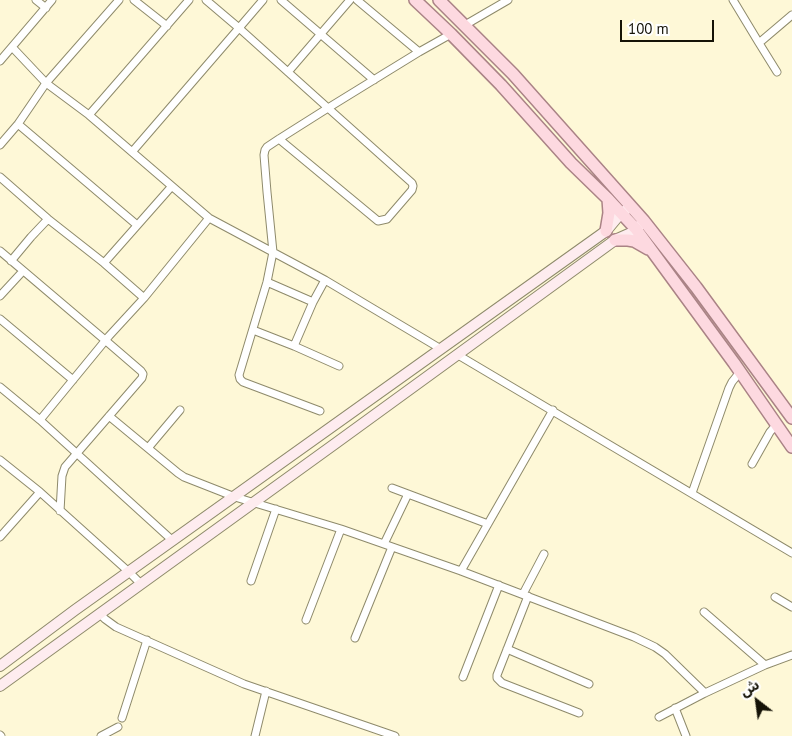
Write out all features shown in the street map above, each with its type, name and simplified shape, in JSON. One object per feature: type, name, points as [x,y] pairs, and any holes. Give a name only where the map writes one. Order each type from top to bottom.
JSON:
[{"type":"main road","points":[[415,0],[501,85],[571,163],[621,213],[640,225],[696,287],[792,418]]},
{"type":"main road","points":[[439,0],[513,74],[632,206],[653,252],[792,447]]},
{"type":"main road","points":[[606,231],[609,213],[608,198]]},
{"type":"main road","points":[[0,666],[75,610],[606,231],[621,213],[632,206]]},
{"type":"main road","points":[[0,686],[615,240],[629,235],[640,225]]},
{"type":"main road","points":[[606,231],[612,234],[615,240]]},
{"type":"main road","points":[[615,240],[634,241],[653,252]]},
{"type":"street","points":[[36,0],[46,8]]},
{"type":"street","points":[[0,61],[52,0]]},
{"type":"street","points":[[0,145],[18,124],[46,83],[119,0]]},
{"type":"street","points":[[134,0],[167,26]]},
{"type":"street","points":[[90,115],[189,0]]},
{"type":"street","points":[[206,0],[412,183],[412,190],[387,219],[378,221],[279,139]]},
{"type":"street","points":[[132,152],[263,0]]},
{"type":"street","points":[[281,0],[374,80]]},
{"type":"street","points":[[288,72],[350,0]]},
{"type":"street","points":[[357,0],[419,52]]},
{"type":"street","points":[[466,26],[508,0]]},
{"type":"street","points":[[733,0],[777,72]]},
{"type":"street","points":[[759,43],[792,15]]},
{"type":"street","points":[[320,410],[243,382],[239,375],[267,282],[273,252],[265,150],[328,108],[451,34]]},
{"type":"street","points":[[12,47],[46,83],[90,115],[209,218],[325,280],[441,349]]},
{"type":"street","points":[[18,124],[137,225]]},
{"type":"street","points":[[0,177],[144,298]]},
{"type":"street","points":[[104,263],[172,186]]},
{"type":"street","points":[[40,420],[209,218]]},
{"type":"street","points":[[11,261],[48,219]]},
{"type":"street","points":[[0,251],[143,374],[142,378],[65,467],[63,471],[60,511]]},
{"type":"street","points":[[0,296],[23,271]]},
{"type":"street","points":[[294,346],[313,302],[325,280]]},
{"type":"street","points":[[267,282],[313,302]]},
{"type":"street","points":[[0,319],[73,380]]},
{"type":"street","points":[[253,330],[339,366]]},
{"type":"street","points":[[458,355],[792,553]]},
{"type":"street","points":[[692,493],[729,388],[740,372]]},
{"type":"street","points":[[0,387],[40,420],[173,541]]},
{"type":"street","points":[[148,448],[180,410]]},
{"type":"street","points":[[461,571],[553,410]]},
{"type":"street","points":[[109,416],[178,474],[235,497],[341,529],[461,571],[634,636],[655,647],[675,662],[705,693]]},
{"type":"street","points":[[752,464],[776,424]]},
{"type":"street","points":[[0,460],[40,492],[141,584]]},
{"type":"street","points":[[392,488],[488,524]]},
{"type":"street","points":[[0,537],[40,492]]},
{"type":"street","points":[[384,544],[408,494]]},
{"type":"street","points":[[251,581],[276,509]]},
{"type":"street","points":[[306,620],[341,529]]},
{"type":"street","points":[[355,638],[392,547]]},
{"type":"street","points":[[544,554],[525,595],[497,675],[499,681],[580,713]]},
{"type":"street","points":[[463,677],[498,585]]},
{"type":"street","points":[[775,597],[792,607]]},
{"type":"street","points":[[704,612],[765,665]]},
{"type":"street","points":[[100,614],[116,627],[226,676],[395,736]]},
{"type":"street","points":[[122,718],[147,640]]},
{"type":"street","points":[[507,649],[589,684]]},
{"type":"street","points":[[659,717],[705,693],[792,654]]},
{"type":"street","points":[[255,736],[266,691]]},
{"type":"street","points":[[675,708],[686,736]]},
{"type":"street","points":[[101,736],[118,727]]}]
